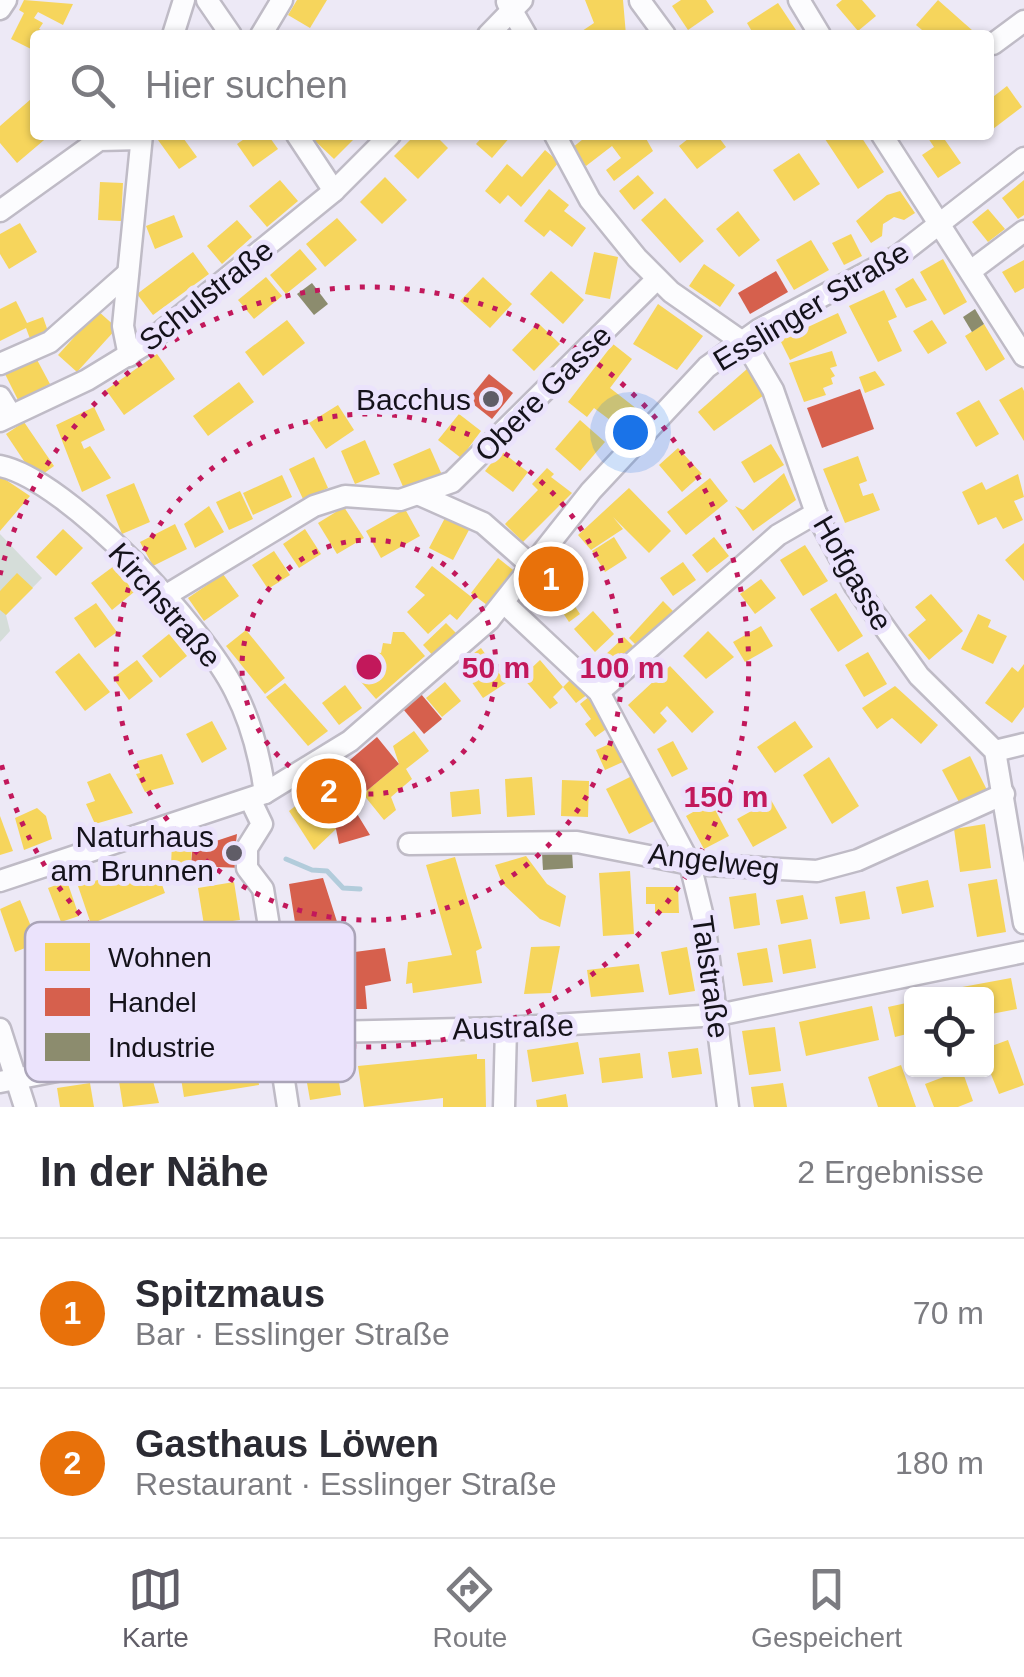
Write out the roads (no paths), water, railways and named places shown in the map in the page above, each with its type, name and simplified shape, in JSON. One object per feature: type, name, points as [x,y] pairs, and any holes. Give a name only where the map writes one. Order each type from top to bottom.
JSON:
[{"type":"street","points":[[0,9],[6,0]]},
{"type":"street","points":[[175,30],[184,0]]},
{"type":"street","points":[[207,0],[228,30]]},
{"type":"street","points":[[264,30],[282,0]]},
{"type":"street","points":[[799,0],[817,30]]},
{"type":"street","points":[[640,1],[661,30]]},
{"type":"street","points":[[492,30],[513,3],[524,30]]},
{"type":"street","points":[[994,44],[1024,21]]},
{"type":"street","points":[[0,211],[99,140]]},
{"type":"street","points":[[129,356],[123,326],[142,140]]},
{"type":"street","points":[[301,140],[334,191]]},
{"type":"street","name":"Schulstraße","points":[[4,411],[129,356],[334,191],[385,140]]},
{"type":"street","points":[[558,140],[590,200],[656,279],[741,341]]},
{"type":"street","points":[[885,140],[1024,356]]},
{"type":"street","name":"Esslinger Straße","points":[[0,881],[257,796],[320,762],[378,720],[504,603],[591,491],[707,367],[741,341],[886,263],[941,225],[1024,158]]},
{"type":"street","points":[[972,270],[1024,231]]},
{"type":"street","points":[[0,364],[50,342],[128,272]]},
{"type":"street","name":"Obere Gasse","points":[[165,596],[314,506],[345,496],[400,500],[420,495],[460,475],[656,279]]},
{"type":"street","name":"Hofgasse","points":[[741,341],[773,390],[816,513],[886,632],[919,676],[995,751]]},
{"type":"street","name":"Kirchstraße","points":[[0,466],[23,475],[75,509],[165,596],[235,690],[256,744],[262,824],[247,848],[247,868],[263,889],[267,922]]},
{"type":"street","name":"Obere Gasse","points":[[420,495],[483,522],[532,567]]},
{"type":"street","points":[[599,692],[778,535],[816,513]]},
{"type":"street","name":"Talstraße","points":[[504,603],[599,692],[690,864],[718,1016],[728,1107]]},
{"type":"street","points":[[1024,744],[995,751],[1024,923]]},
{"type":"street","name":"Angelweg","points":[[409,844],[578,842],[690,864],[832,870],[1004,794]]},
{"type":"street","name":"Austraße","points":[[355,1032],[718,1016],[1024,952]]},
{"type":"street","points":[[504,1107],[506,1028]]},
{"type":"street","points":[[0,1029],[8,1080],[25,1107]]},
{"type":"street","points":[[286,1082],[288,1107]]},
{"type":"waterway","points":[[286,859],[312,870],[327,871],[343,888],[360,889]]},
{"type":"place","name":"Bacchus","points":[[491,399]]},
{"type":"place","name":"Spitzmaus","points":[[551,579]]},
{"type":"place","name":"Gasthaus Löwen","points":[[329,791]]},
{"type":"place","name":"Naturhaus am Brunnen","points":[[234,853]]}]
